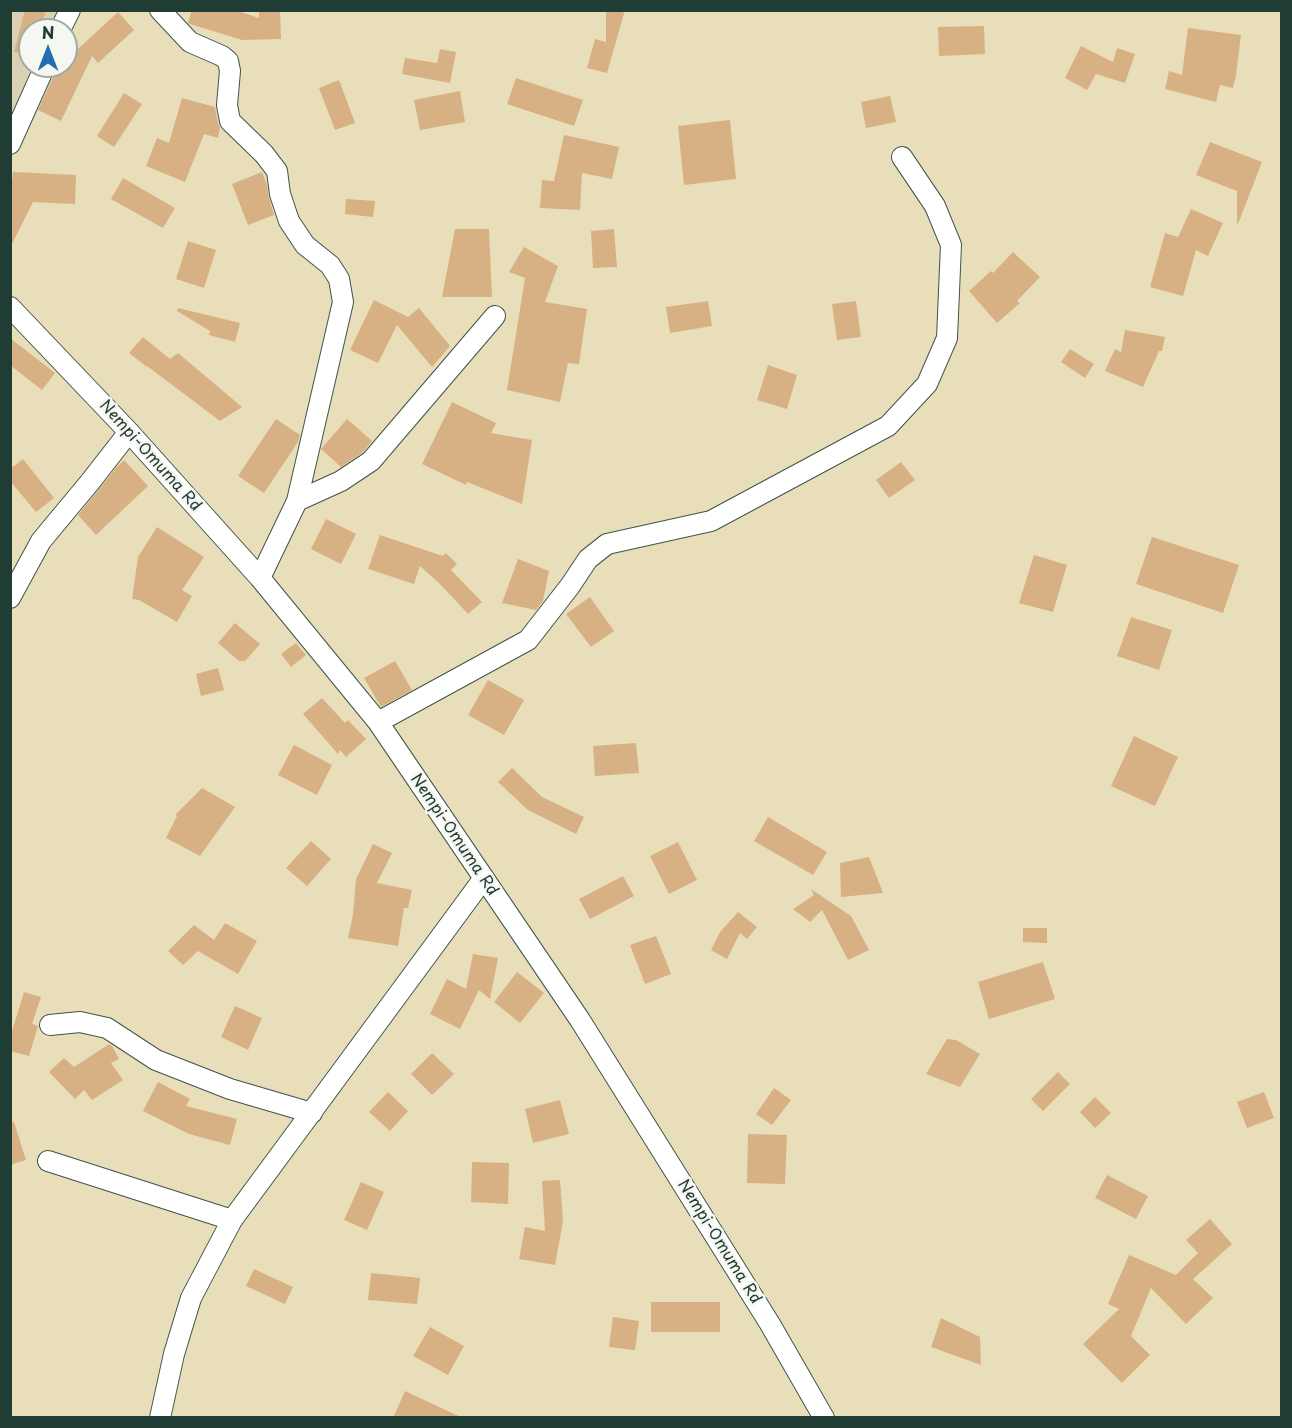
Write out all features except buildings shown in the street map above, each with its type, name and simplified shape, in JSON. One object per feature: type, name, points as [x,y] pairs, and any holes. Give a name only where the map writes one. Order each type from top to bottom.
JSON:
[{"type":"street","points":[[160,10],[190,42],[228,61],[230,71],[227,105],[230,121],[264,154],[277,171],[280,195],[289,221],[305,245],[330,265],[339,279],[343,302],[297,501],[260,578]]},
{"type":"street","points":[[10,144],[40,78]]},
{"type":"street","points":[[378,722],[528,640],[588,559],[607,544],[711,521],[888,426],[927,384],[947,338],[951,245],[935,206],[902,157]]},
{"type":"street","name":"Nempi-Omuma Rd","points":[[10,307],[129,432],[260,578],[378,722],[580,1020],[770,1324],[824,1418]]},
{"type":"street","points":[[297,501],[341,481],[371,461],[495,316]]},
{"type":"street","points":[[10,598],[41,541],[129,432]]},
{"type":"street","points":[[160,1418],[174,1353],[190,1298],[232,1220],[484,878]]},
{"type":"street","points":[[50,1025],[80,1022],[107,1028],[156,1060],[230,1089],[312,1113]]},
{"type":"street","points":[[48,1161],[232,1220]]},
{"type":"shaded area","points":[[11,11],[58,11],[54,18],[18,18],[18,78],[27,78],[11,116]]}]
